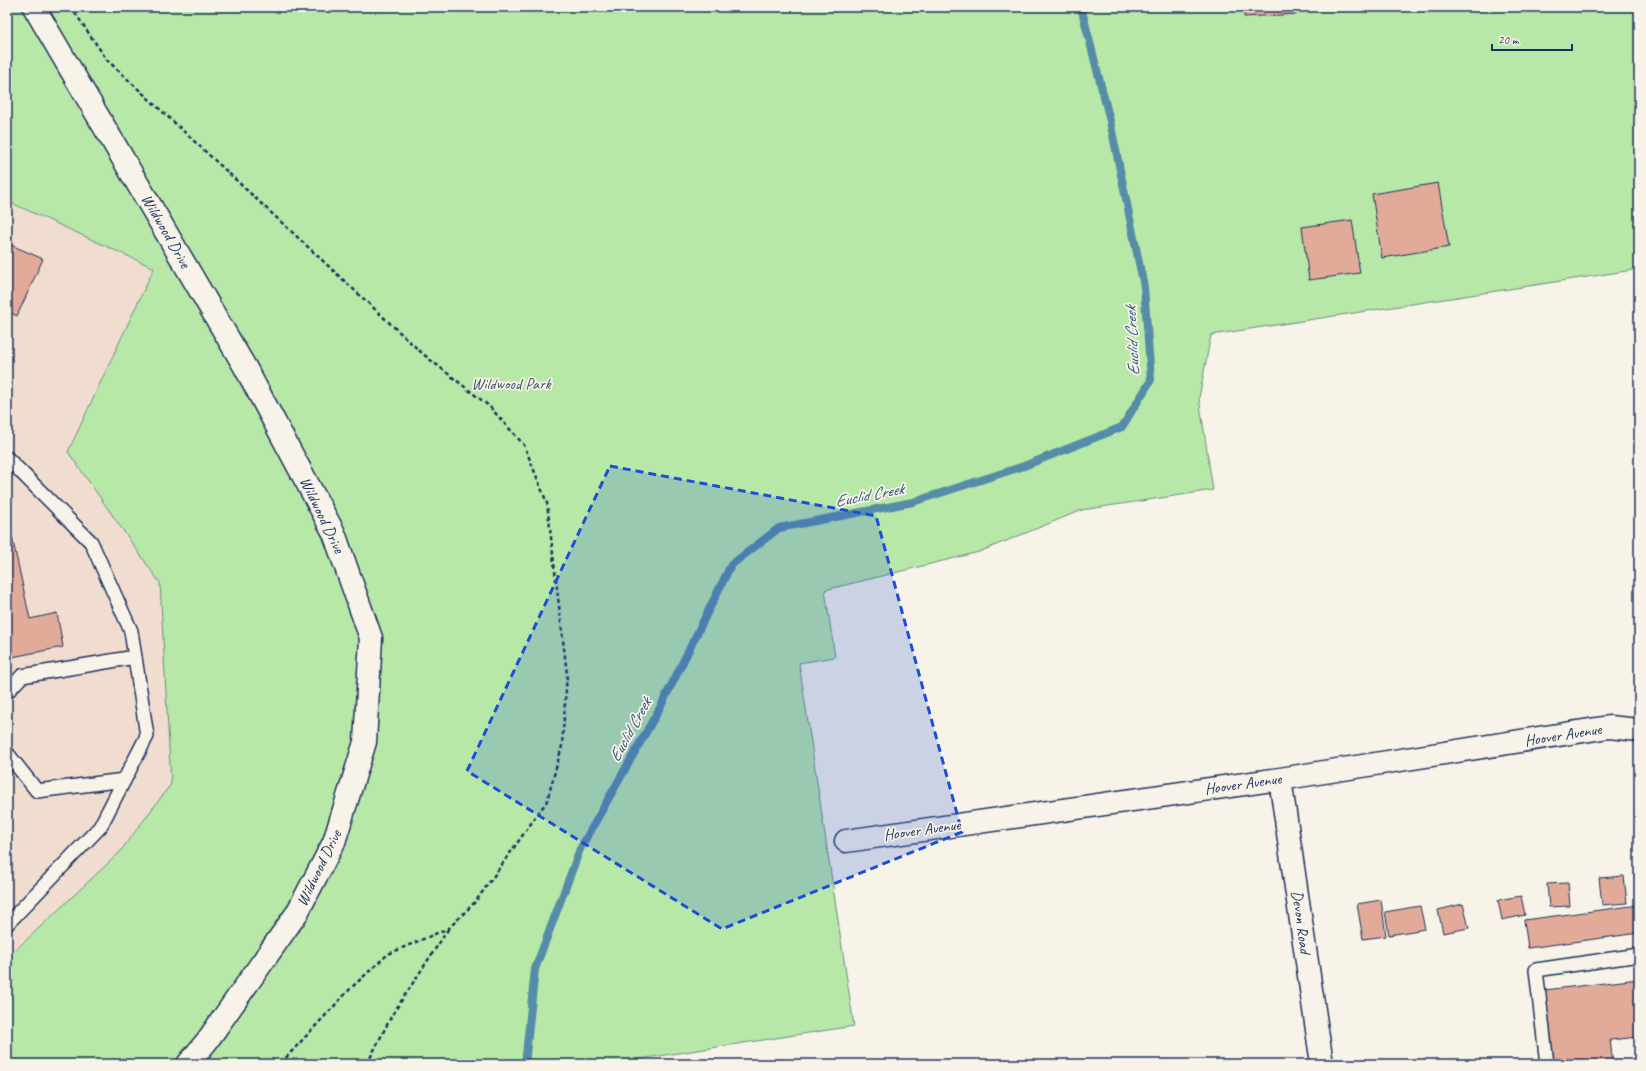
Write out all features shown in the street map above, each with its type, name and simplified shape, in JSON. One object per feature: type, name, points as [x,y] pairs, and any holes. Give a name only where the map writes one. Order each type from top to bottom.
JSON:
[{"type":"street","name":"Wildwood Drive","points":[[34,7],[245,367],[327,519],[334,533],[371,638],[365,742],[334,842],[297,913],[207,1041],[188,1064]]},
{"type":"street","name":"Hoover Avenue","points":[[846,840],[1280,779],[1609,728],[1639,730]]},
{"type":"street","name":"Devon Road","points":[[1280,779],[1322,1064]]},
{"type":"lane","points":[[7,458],[91,542],[130,631],[147,736],[100,827],[7,924]]},
{"type":"lane","points":[[7,692],[22,676],[135,657]]},
{"type":"lane","points":[[7,753],[37,791],[124,780]]},
{"type":"lane","points":[[1548,1064],[1536,970],[1639,956]]},
{"type":"path","points":[[71,7],[107,60],[423,354],[489,406],[524,445],[547,502],[567,674],[562,746],[547,801],[476,901],[449,928],[392,1015],[367,1064]]},
{"type":"path","points":[[280,1064],[351,988],[388,954],[449,928]]},
{"type":"highlighted area","points":[[610,466],[876,516],[962,832],[722,929],[467,771]]},
{"type":"shaded area","points":[[7,200],[154,268],[68,452],[160,583],[171,784],[119,853],[7,958]]},
{"type":"green space","name":"Wildwood Park","points":[[7,7],[1639,7],[1639,269],[1211,335],[1199,398],[1213,490],[1082,510],[979,552],[825,590],[835,657],[799,663],[854,1026],[620,1062],[619,1064],[7,1064],[7,958],[119,853],[171,784],[160,583],[68,452],[154,268],[7,201]]},
{"type":"building","points":[[1244,7],[1297,7],[1297,14],[1244,17]]},
{"type":"building","points":[[1438,183],[1449,247],[1382,258],[1372,194]]},
{"type":"building","points":[[1352,220],[1360,273],[1309,280],[1302,227]]},
{"type":"building","points":[[9,244],[43,259],[17,316],[7,311],[7,249]]},
{"type":"building","points":[[11,532],[30,619],[57,613],[63,647],[7,658],[7,533]]},
{"type":"building","points":[[1624,876],[1627,903],[1602,905],[1599,878]]},
{"type":"building","points":[[1568,883],[1570,906],[1549,907],[1547,884]]},
{"type":"building","points":[[1521,896],[1525,915],[1502,920],[1498,900]]},
{"type":"building","points":[[1381,900],[1386,936],[1363,939],[1357,904]]},
{"type":"building","points":[[1463,904],[1469,928],[1443,933],[1438,910]]},
{"type":"building","points":[[1639,905],[1639,933],[1528,948],[1524,920]]},
{"type":"building","points":[[1420,906],[1425,929],[1389,935],[1385,912]]},
{"type":"building","points":[[1639,979],[1639,1037],[1610,1040],[1613,1064],[1554,1064],[1545,990]]},
{"type":"waterway","name":"Euclid Creek","points":[[525,1064],[535,969],[580,849],[662,704],[731,565],[779,528],[913,502],[1024,466],[1122,427],[1151,380],[1144,287],[1110,121],[1081,7]]}]
